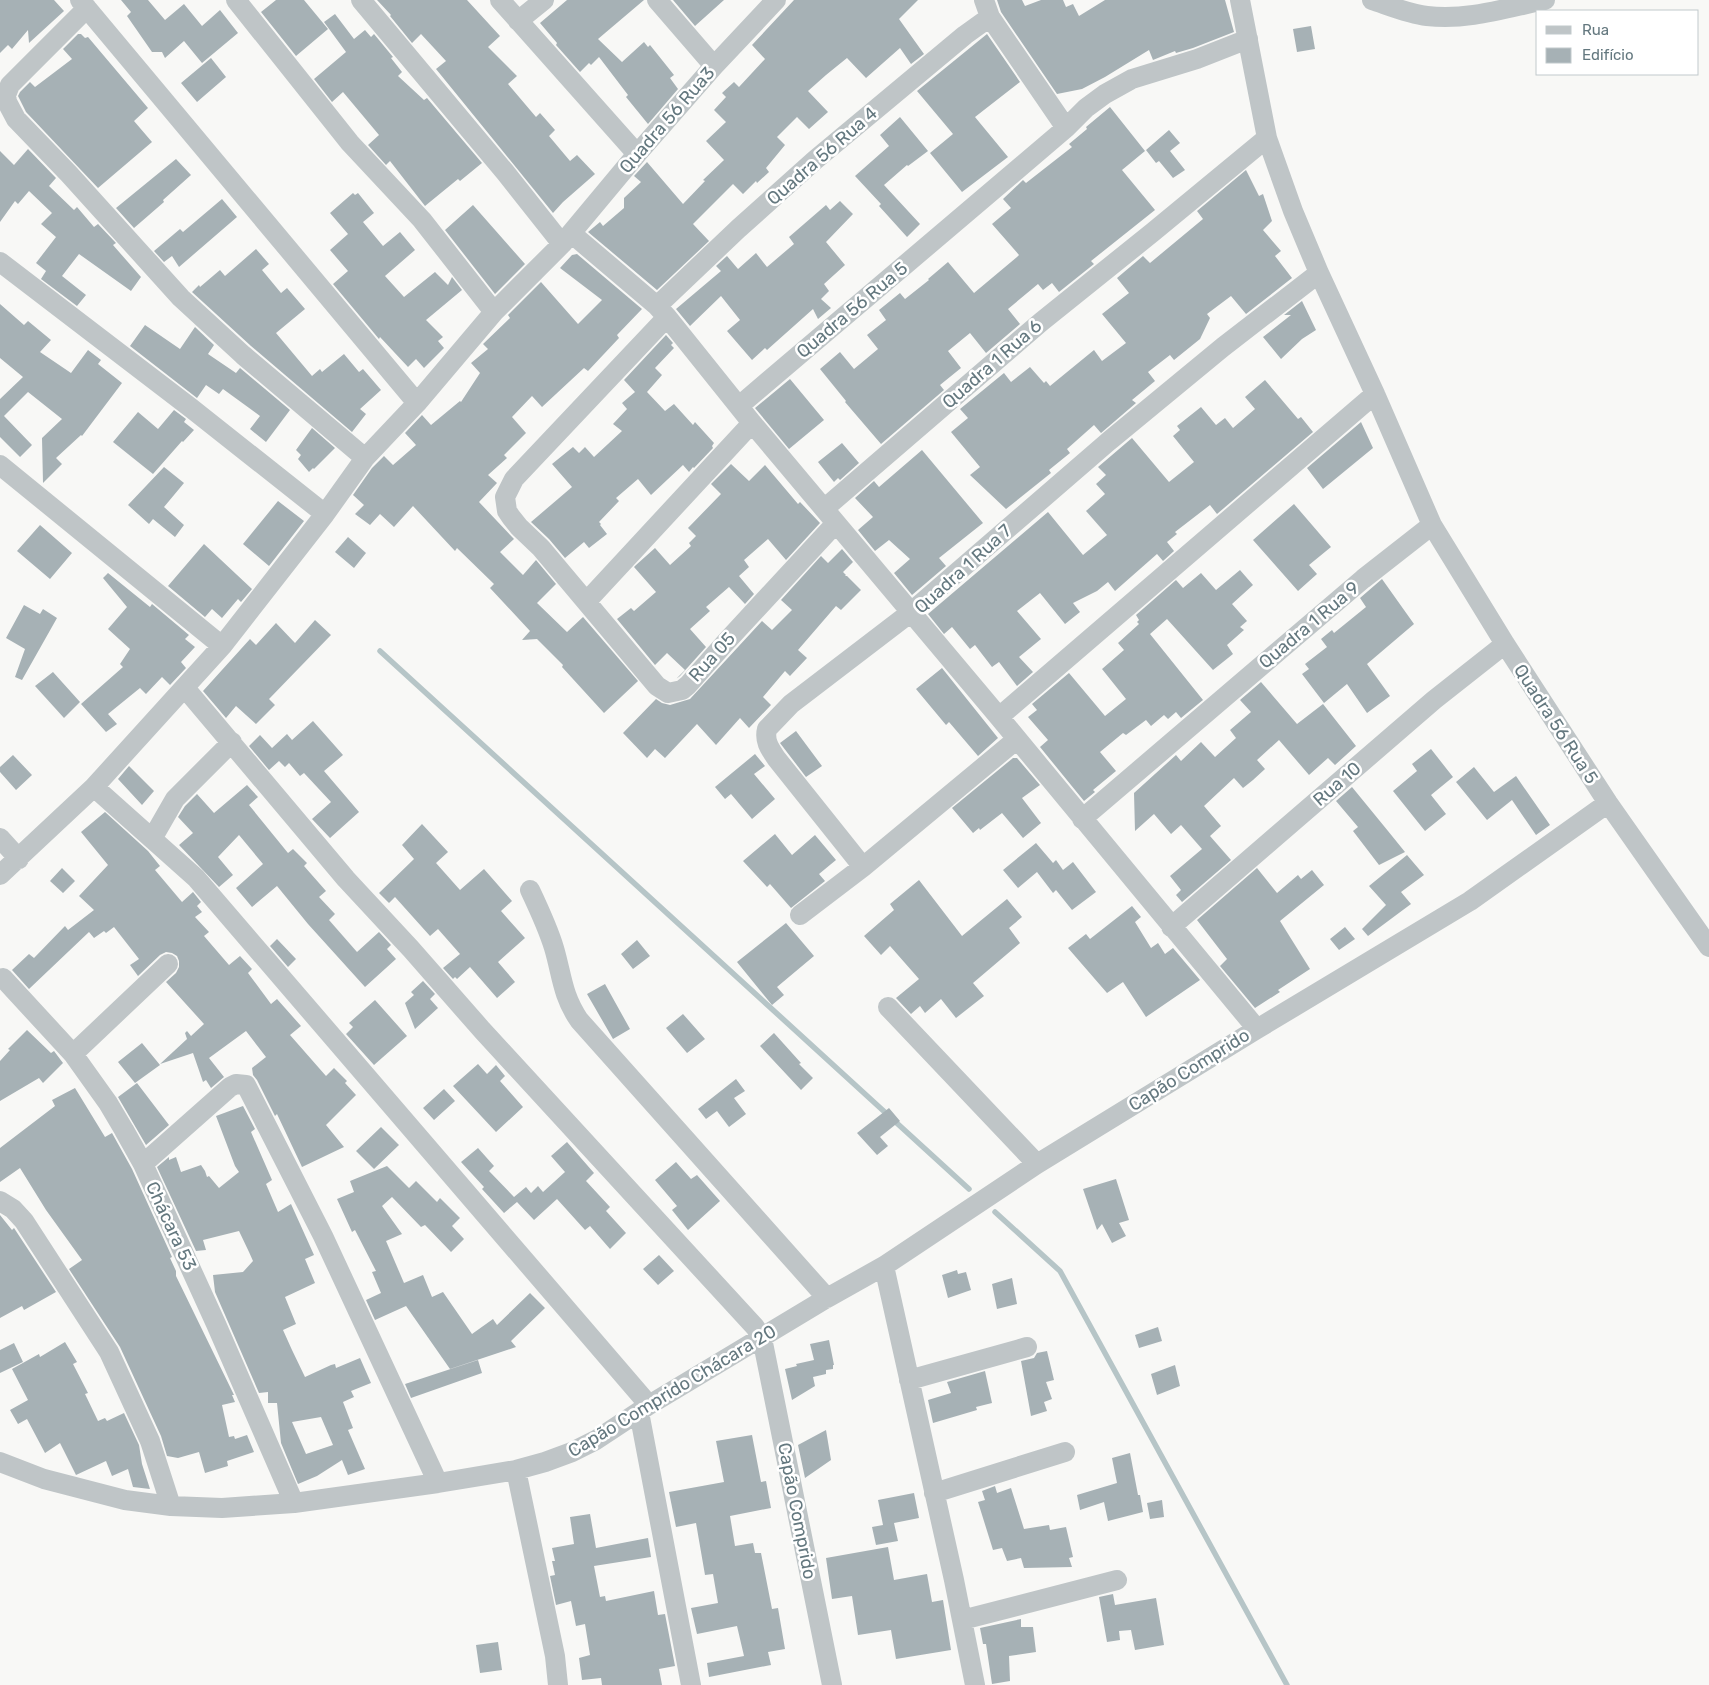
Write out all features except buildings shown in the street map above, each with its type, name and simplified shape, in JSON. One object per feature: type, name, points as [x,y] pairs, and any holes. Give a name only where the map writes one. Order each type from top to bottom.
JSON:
[{"type":"street","points":[[236,0],[350,143],[422,220],[494,312]]},
{"type":"street","points":[[361,0],[505,172],[566,239],[662,311],[752,423],[910,613],[791,704],[776,718],[767,729],[766,734],[768,746],[776,758],[863,867]]},
{"type":"street","points":[[500,0],[637,154]]},
{"type":"street","points":[[518,21],[544,0]]},
{"type":"street","points":[[657,0],[714,66]]},
{"type":"street","name":"Quadra 56 Rua3","points":[[19,859],[94,787],[185,688],[222,646],[365,458],[417,403],[494,312],[566,239],[714,66],[776,0]]},
{"type":"street","points":[[1240,0],[1267,138],[1293,211],[1432,525],[1505,644]]},
{"type":"street","points":[[1372,0],[1426,16],[1445,18],[1466,17],[1508,4],[1545,0]]},
{"type":"street","points":[[365,458],[243,355],[181,298],[69,174],[16,119],[11,111],[6,95],[10,85],[83,4],[417,403]]},
{"type":"street","name":"Quadra 56 Rua 4","points":[[587,601],[541,548],[514,522],[507,511],[505,497],[514,479],[662,311],[738,229],[815,160],[957,42],[987,9],[1066,128]]},
{"type":"street","name":"Quadra 56 Rua 5","points":[[739,406],[1066,128],[1086,108],[1105,94],[1132,79],[1248,39]]},
{"type":"street","name":"Quadra 1 Rua 6","points":[[830,516],[1041,322],[1267,138]]},
{"type":"street","points":[[0,262],[191,408],[324,514]]},
{"type":"street","name":"Quadra 1 Rua 7","points":[[999,717],[910,613],[1223,347],[1319,273]]},
{"type":"street","points":[[999,717],[1375,394]]},
{"type":"street","points":[[587,601],[752,423]]},
{"type":"street","points":[[0,465],[222,646]]},
{"type":"street","name":"Rua 05","points":[[587,601],[657,686],[665,692],[677,692],[688,685],[830,516]]},
{"type":"street","name":"Quadra 1 Rua 9","points":[[1082,819],[1363,579],[1432,525]]},
{"type":"street","name":"Quadra 56 Rua 5","points":[[1505,644],[1608,803],[1709,947]]},
{"type":"street","name":"Rua 10","points":[[1171,926],[1434,700],[1505,644]]},
{"type":"street","points":[[185,688],[346,879],[755,1327],[762,1338]]},
{"type":"street","name":"Capão Comprido","points":[[999,717],[1016,740],[1257,1029],[1037,1164]]},
{"type":"street","points":[[800,915],[863,867],[1016,740]]},
{"type":"street","points":[[152,839],[175,799],[232,742]]},
{"type":"street","points":[[94,787],[196,878],[644,1408],[691,1685]]},
{"type":"street","points":[[1257,1029],[1470,901],[1608,803]]},
{"type":"street","points":[[0,838],[19,859],[0,875]]},
{"type":"street","points":[[530,890],[549,933],[563,988],[579,1020],[827,1298]]},
{"type":"street","points":[[73,1054],[168,964]]},
{"type":"street","name":"Chácara 53","points":[[2,978],[73,1054],[108,1103],[143,1164],[220,1333],[294,1503]]},
{"type":"street","points":[[888,1007],[1037,1164]]},
{"type":"street","points":[[143,1164],[230,1087],[236,1084],[246,1085],[323,1236],[438,1483]]},
{"type":"street","name":"Capão Comprido Chácara 20","points":[[1,1462],[44,1479],[125,1500],[171,1506],[222,1508],[294,1503],[438,1483],[516,1470],[545,1462],[572,1452],[596,1440],[644,1408],[884,1266],[1037,1164]]},
{"type":"street","points":[[0,1201],[13,1209],[24,1221],[108,1352],[150,1441],[171,1506]]},
{"type":"street","points":[[884,1266],[975,1685]]},
{"type":"street","name":"Capão Comprido","points":[[762,1338],[832,1685]]},
{"type":"street","points":[[909,1380],[1027,1347]]},
{"type":"street","points":[[934,1493],[1065,1452]]},
{"type":"street","points":[[516,1470],[555,1656],[558,1685]]},
{"type":"street","points":[[962,1620],[1118,1580]]},
{"type":"waterway","points":[[380,651],[969,1189]]},
{"type":"waterway","points":[[995,1212],[1060,1271],[1287,1685]]}]
